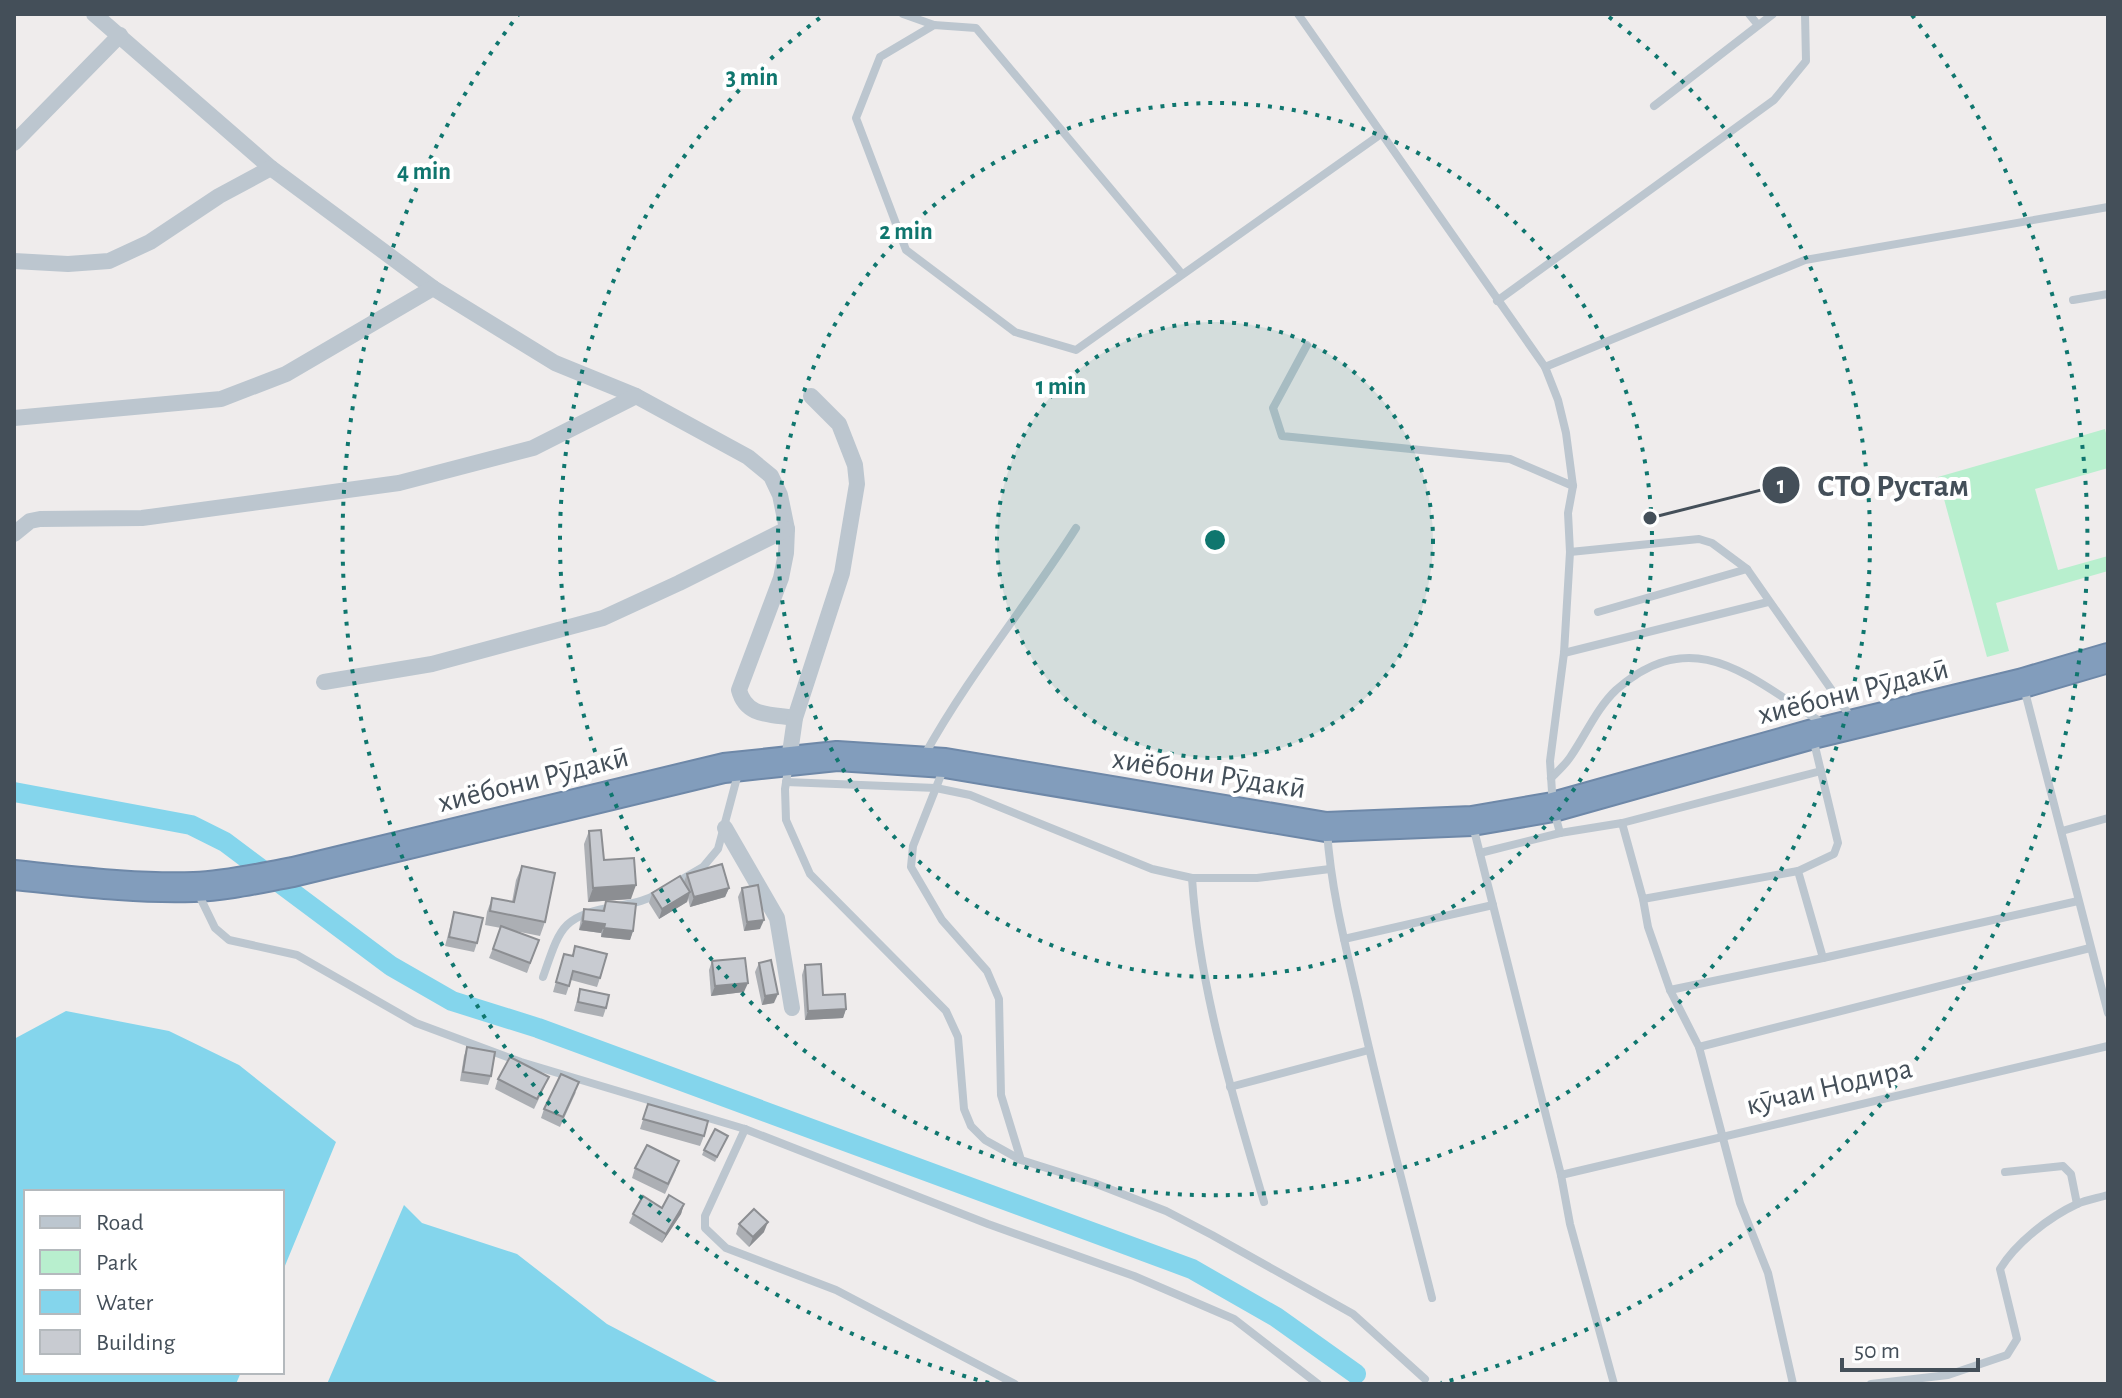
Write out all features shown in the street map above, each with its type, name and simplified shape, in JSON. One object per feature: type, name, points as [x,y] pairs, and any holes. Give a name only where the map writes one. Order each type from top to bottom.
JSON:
[{"type":"highway","name":"хиёбони Рӯдакӣ","points":[[14,875],[113,886],[195,887],[223,884],[293,872],[740,766],[788,771],[837,756],[1326,827],[1556,820],[1834,729],[2023,683],[2108,658]]},
{"type":"street","points":[[94,14],[271,168],[433,288],[555,363],[636,396],[748,457],[771,476],[780,495],[787,529],[786,553],[781,578],[739,690],[742,703],[751,711],[795,718]]},
{"type":"street","points":[[14,143],[120,35]]},
{"type":"street","points":[[14,261],[68,264],[109,261],[150,242],[219,196],[271,168]]},
{"type":"street","points":[[14,418],[221,399],[286,374],[433,288]]},
{"type":"street","points":[[14,534],[30,521],[40,519],[142,518],[399,483],[533,448],[636,396]]},
{"type":"street","points":[[788,771],[795,718],[842,573],[857,484],[855,465],[839,424],[811,396]]},
{"type":"street","points":[[324,682],[432,664],[603,618],[787,529]]},
{"type":"street","points":[[725,828],[777,918],[792,1008]]},
{"type":"lane","points":[[903,14],[934,25],[976,28],[1182,274]]},
{"type":"lane","points":[[1298,14],[1545,367],[1558,400],[1573,486],[1568,513],[1570,552],[1564,653],[1550,761],[1556,820]]},
{"type":"lane","points":[[1749,14],[1758,25]]},
{"type":"lane","points":[[1654,106],[1773,14]]},
{"type":"lane","points":[[1497,301],[1774,100],[1806,61],[1805,14]]},
{"type":"lane","points":[[934,25],[880,57],[856,118],[906,250],[1015,332],[1076,350],[1381,134]]},
{"type":"lane","points":[[1545,367],[1805,260],[2108,207]]},
{"type":"lane","points":[[2073,300],[2108,294]]},
{"type":"lane","points":[[1307,345],[1273,408],[1282,436],[1510,459],[1573,486]]},
{"type":"lane","points":[[1021,1160],[1001,1095],[999,999],[987,971],[942,920],[911,867],[913,846],[934,771],[944,718],[1038,587],[1076,528]]},
{"type":"lane","points":[[1570,552],[1674,539],[1699,539],[1712,543],[1747,569],[1768,602],[1834,729],[1821,771],[1838,843],[1834,854],[1798,871],[1643,899]]},
{"type":"lane","points":[[1598,612],[1747,569]]},
{"type":"lane","points":[[1564,653],[1768,602]]},
{"type":"lane","points":[[1551,778],[1571,757],[1616,690],[1656,663],[1685,656],[1719,661],[1834,729]]},
{"type":"lane","points":[[2023,683],[2108,1013]]},
{"type":"lane","points":[[543,977],[556,939],[580,914],[646,901],[703,867],[718,849],[740,766]]},
{"type":"lane","points":[[788,771],[786,820],[810,874],[946,1011],[958,1037],[964,1109],[971,1126],[985,1140],[1021,1160],[1094,1183],[1166,1211],[1212,1235],[1353,1314],[1425,1379]]},
{"type":"lane","points":[[934,771],[970,795],[1152,869],[1192,878],[1257,878],[1330,869]]},
{"type":"lane","points":[[1480,853],[1556,820],[1622,823],[1821,771]]},
{"type":"lane","points":[[2062,831],[2108,818]]},
{"type":"lane","points":[[1472,821],[1561,1175],[1570,1224],[1614,1384]]},
{"type":"lane","points":[[1622,823],[1648,927],[1670,990],[1699,1047],[1747,1226],[1757,1242],[1768,1273],[1793,1384]]},
{"type":"lane","points":[[1326,827],[1330,869],[1344,939],[1432,1298]]},
{"type":"lane","points":[[1798,871],[1823,958]]},
{"type":"lane","points":[[1192,878],[1195,919],[1230,1087],[1264,1202]]},
{"type":"lane","points":[[195,887],[215,928],[229,940],[297,955],[416,1023],[521,1062],[745,1129],[988,1224],[1134,1276],[1234,1319],[1318,1384]]},
{"type":"lane","points":[[1670,990],[2078,901]]},
{"type":"lane","points":[[1344,939],[1493,905]]},
{"type":"lane","points":[[1699,1047],[2090,948]]},
{"type":"lane","name":"кӯчаи Нодира","points":[[1561,1175],[2108,1046]]},
{"type":"lane","points":[[1230,1087],[1369,1050]]},
{"type":"lane","points":[[745,1129],[705,1216],[705,1228],[712,1237],[726,1248],[836,1290],[1015,1384]]},
{"type":"lane","points":[[2005,1172],[2063,1166],[2071,1174],[2077,1204]]},
{"type":"lane","points":[[1871,1384],[1948,1375],[2007,1355],[2017,1339],[2000,1269],[2008,1256],[2036,1231],[2077,1204],[2108,1195]]},
{"type":"green space","points":[[2105,429],[2108,468],[2035,489],[2058,570],[2108,556],[2108,571],[1996,603],[2009,651],[1987,657],[1938,477]]},
{"type":"water","points":[[66,1011],[169,1031],[239,1065],[336,1142],[284,1268],[284,1190],[24,1190],[24,1374],[240,1374],[236,1384],[14,1384],[14,1039]]},
{"type":"water","points":[[404,1205],[422,1223],[517,1254],[607,1324],[721,1384],[327,1384]]},
{"type":"building","points":[[601,830],[604,860],[634,858],[636,885],[593,888],[589,831]]},
{"type":"building","points":[[722,864],[729,888],[694,897],[687,874]]},
{"type":"building","points":[[522,866],[555,873],[545,922],[490,911],[492,898],[514,902]]},
{"type":"building","points":[[680,876],[690,892],[662,909],[652,893]]},
{"type":"building","points":[[758,885],[764,920],[747,922],[742,888]]},
{"type":"building","points":[[606,901],[636,904],[633,931],[604,928],[605,924],[583,921],[584,909],[604,911]]},
{"type":"building","points":[[454,912],[483,918],[477,943],[449,937]]},
{"type":"building","points":[[501,926],[539,940],[530,963],[493,949]]},
{"type":"building","points":[[575,946],[607,954],[600,978],[573,971],[569,986],[556,982],[564,954],[573,956]]},
{"type":"building","points":[[745,958],[748,983],[715,986],[712,961]]},
{"type":"building","points":[[771,960],[778,994],[765,996],[759,963]]},
{"type":"building","points":[[821,964],[823,995],[845,994],[846,1009],[808,1011],[805,965]]},
{"type":"building","points":[[580,989],[609,995],[606,1008],[578,1002]]},
{"type":"building","points":[[467,1047],[495,1052],[491,1076],[463,1072]]},
{"type":"building","points":[[510,1057],[549,1077],[537,1099],[498,1079]]},
{"type":"building","points":[[561,1074],[579,1082],[563,1117],[544,1109]]},
{"type":"building","points":[[648,1104],[708,1121],[704,1136],[643,1119]]},
{"type":"building","points":[[715,1129],[728,1136],[717,1157],[704,1150]]},
{"type":"building","points":[[647,1145],[679,1161],[668,1184],[635,1168]]},
{"type":"building","points":[[669,1195],[684,1204],[666,1234],[633,1214],[643,1196],[662,1208]]},
{"type":"building","points":[[754,1209],[768,1222],[753,1237],[739,1224]]},
{"type":"waterway","points":[[14,792],[191,825],[225,842],[391,966],[452,1001],[538,1028],[1192,1269],[1276,1317],[1356,1374]]},
{"type":"place","name":"СТО Рустам","points":[[1650,518]]}]
